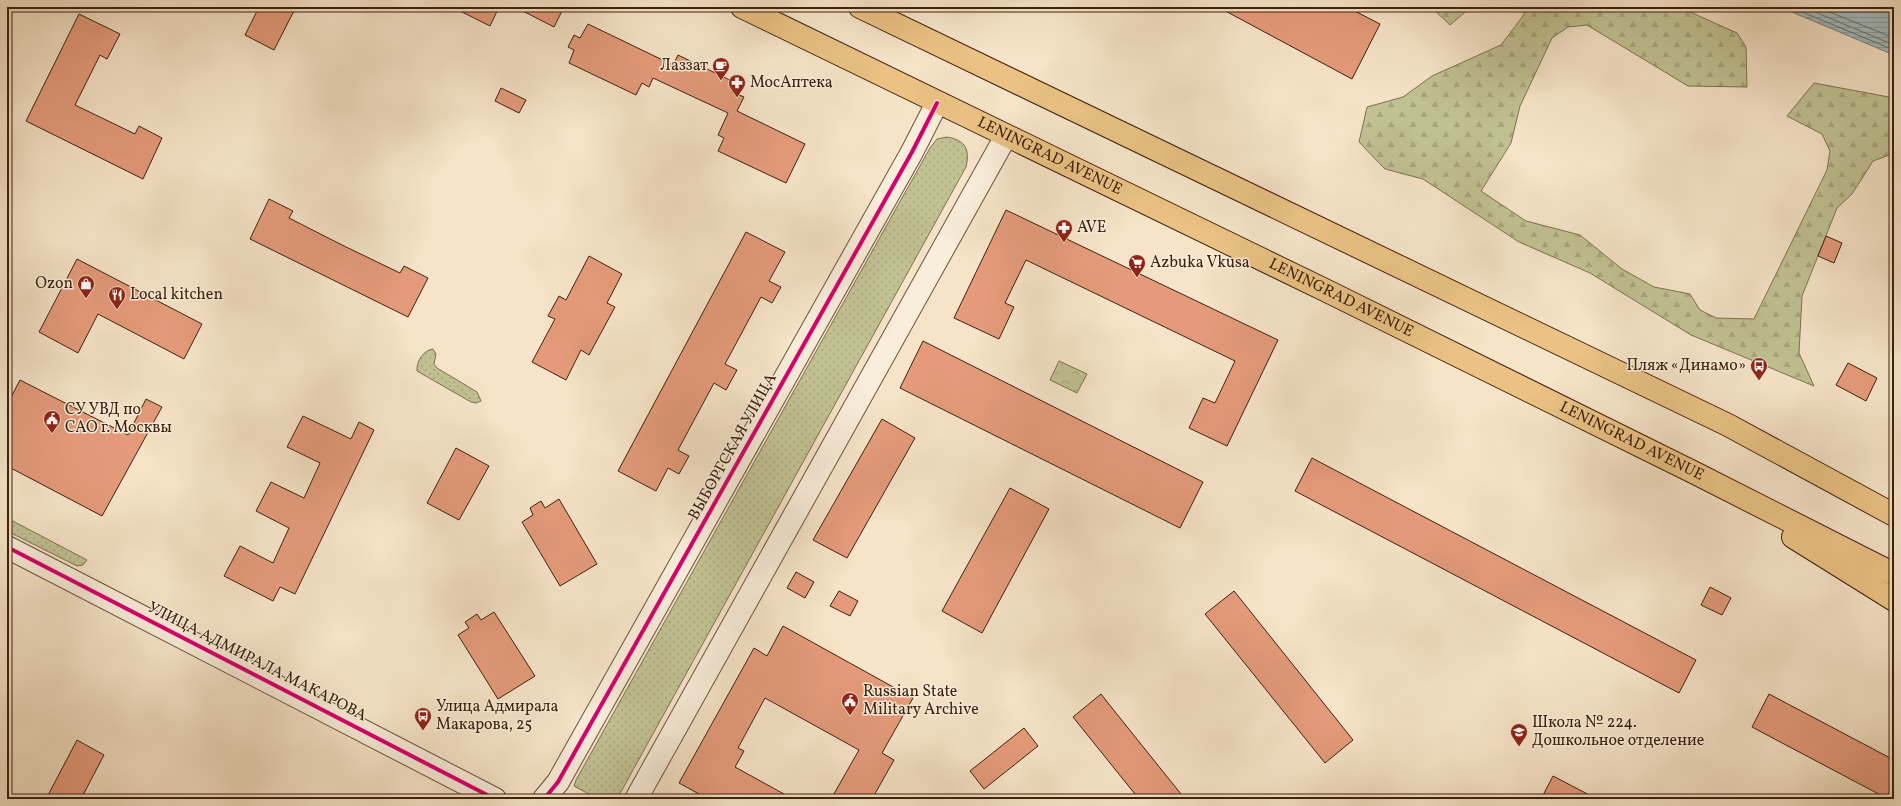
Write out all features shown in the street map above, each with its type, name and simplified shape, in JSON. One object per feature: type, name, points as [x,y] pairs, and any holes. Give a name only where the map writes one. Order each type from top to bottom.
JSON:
[{"type":"main road","name":"LENINGRAD AVENUE","points":[[742,7],[1331,293],[1695,473],[1894,574]]},
{"type":"main road","points":[[860,7],[1728,425],[1894,500]]},
{"type":"main road","points":[[1728,425],[1894,515]]},
{"type":"main road","points":[[1695,473],[1828,560],[1894,600]]},
{"type":"street","name":"ВЫБОРГСКАЯ УЛИЦА","points":[[544,799],[558,782],[912,152],[937,103]]},
{"type":"street","points":[[636,799],[1006,136]]},
{"type":"street","name":"УЛИЦА АДМИРАЛА МАКАРОВА","points":[[7,547],[495,799]]},
{"type":"green space","points":[[1431,7],[1471,7],[1450,25]]},
{"type":"green space","points":[[1527,7],[1679,7],[1737,33],[1746,47],[1747,87],[1688,86],[1587,25],[1568,27],[1552,38],[1520,106],[1511,143],[1481,191],[1526,221],[1580,235],[1622,269],[1654,287],[1690,294],[1700,310],[1716,318],[1754,319],[1827,170],[1830,151],[1822,134],[1787,116],[1814,83],[1894,98],[1894,155],[1892,154],[1873,161],[1852,194],[1837,208],[1802,296],[1799,353],[1814,386],[1691,335],[1590,273],[1519,242],[1423,179],[1385,169],[1359,142],[1367,107],[1403,97],[1432,76],[1501,45],[1523,16]]},
{"type":"green space","points":[[947,137],[959,141],[965,147],[967,151],[966,167],[617,799],[598,799],[574,786],[930,148],[937,139]]},
{"type":"green space","points":[[433,349],[436,354],[434,364],[437,368],[477,392],[481,401],[476,403],[471,402],[417,371],[418,363],[421,357],[427,351]]},
{"type":"green space","points":[[1059,361],[1087,374],[1077,393],[1050,380]]},
{"type":"green space","points":[[7,518],[87,560],[83,565],[77,566],[7,531]]},
{"type":"water","points":[[1780,7],[1894,7],[1894,55]]},
{"type":"building","points":[[259,7],[296,7],[274,50],[245,35]]},
{"type":"building","points":[[452,7],[499,7],[490,26]]},
{"type":"building","points":[[515,7],[564,7],[554,27]]},
{"type":"building","points":[[1218,7],[1347,7],[1380,24],[1352,79]]},
{"type":"building","points":[[79,14],[120,34],[107,59],[100,55],[75,105],[135,134],[139,126],[162,138],[143,179],[26,121]]},
{"type":"building","points":[[588,24],[673,65],[678,55],[736,83],[732,92],[744,97],[737,111],[805,144],[786,183],[718,151],[724,138],[718,135],[728,113],[653,78],[649,87],[642,83],[636,95],[569,63],[574,50],[568,47],[574,35],[580,38]]},
{"type":"building","points":[[501,88],[526,100],[519,113],[495,101]]},
{"type":"building","points":[[269,199],[293,211],[289,218],[342,245],[400,273],[404,266],[428,278],[408,317],[250,239]]},
{"type":"building","points":[[1006,210],[1278,340],[1227,446],[1189,428],[1203,398],[1215,403],[1235,361],[1026,260],[1005,303],[1014,307],[999,339],[954,318]]},
{"type":"building","points":[[746,232],[785,252],[769,281],[781,287],[772,303],[761,297],[725,364],[737,370],[726,390],[714,383],[678,450],[689,456],[679,474],[668,468],[656,491],[618,471]]},
{"type":"building","points":[[1826,236],[1842,243],[1834,263],[1818,256]]},
{"type":"building","points":[[589,256],[622,274],[607,303],[615,307],[589,355],[581,350],[566,380],[532,362],[555,319],[548,316],[559,296],[566,300]]},
{"type":"building","points":[[77,259],[202,324],[184,359],[98,314],[78,353],[39,332]]},
{"type":"building","points":[[923,341],[1203,482],[1180,528],[900,388]]},
{"type":"building","points":[[1848,363],[1877,378],[1866,401],[1836,385]]},
{"type":"building","points":[[20,380],[128,435],[146,399],[162,407],[102,516],[7,466],[7,405]]},
{"type":"building","points":[[303,416],[351,439],[359,422],[374,430],[295,594],[280,587],[273,601],[224,576],[240,546],[273,563],[289,528],[256,511],[271,482],[304,498],[320,463],[287,447]]},
{"type":"building","points":[[882,419],[915,438],[847,558],[813,540]]},
{"type":"building","points":[[456,448],[489,466],[459,520],[427,503]]},
{"type":"building","points":[[1312,458],[1696,660],[1679,693],[1295,491]]},
{"type":"building","points":[[1010,488],[1049,509],[982,633],[942,611]]},
{"type":"building","points":[[559,499],[597,564],[560,586],[522,522],[533,515],[530,508],[541,501],[545,508]]},
{"type":"building","points":[[796,572],[814,582],[805,598],[787,588]]},
{"type":"building","points":[[1710,587],[1731,598],[1722,615],[1701,605]]},
{"type":"building","points":[[839,591],[858,601],[850,616],[830,606]]},
{"type":"building","points":[[1234,591],[1353,740],[1325,763],[1205,614]]},
{"type":"building","points":[[494,612],[535,676],[498,699],[458,635],[469,628],[465,622],[477,614],[481,620]]},
{"type":"building","name":"Russian State Military Archive","points":[[783,626],[913,698],[882,753],[894,760],[872,799],[831,799],[859,750],[765,698],[738,748],[744,751],[735,767],[793,799],[708,799],[679,783],[754,648],[767,656]]},
{"type":"building","points":[[1101,694],[1185,799],[1139,799],[1073,717]]},
{"type":"building","points":[[1769,694],[1894,760],[1894,799],[1888,799],[1752,727]]},
{"type":"building","points":[[1024,728],[1038,746],[984,789],[970,771]]},
{"type":"building","points":[[77,740],[104,755],[81,799],[46,799]]},
{"type":"building","points":[[1553,776],[1597,799],[1541,799]]},
{"type":"cycle path","points":[[544,799],[558,782],[912,152],[937,103]]},
{"type":"cycle path","points":[[7,547],[495,799]]},
{"type":"place","name":"Лаззат","points":[[721,81]]},
{"type":"place","name":"МосАптека","points":[[737,98]]},
{"type":"place","name":"AVE","points":[[1064,243]]},
{"type":"place","name":"Azbuka Vkusa","points":[[1137,278]]},
{"type":"place","name":"Ozon","points":[[86,299]]},
{"type":"place","name":"Local kitchen","points":[[117,310]]},
{"type":"place","name":"Пляж «Динамо»","points":[[1759,381]]},
{"type":"place","name":"СУ УВД по САО г. Москвы","points":[[52,434]]},
{"type":"place","name":"Russian State Military Archive","points":[[850,716]]},
{"type":"place","name":"Улица Адмирала Макарова, 25","points":[[423,731]]},
{"type":"place","name":"Школа № 224. Дошкольное отделение","points":[[1519,747]]}]
